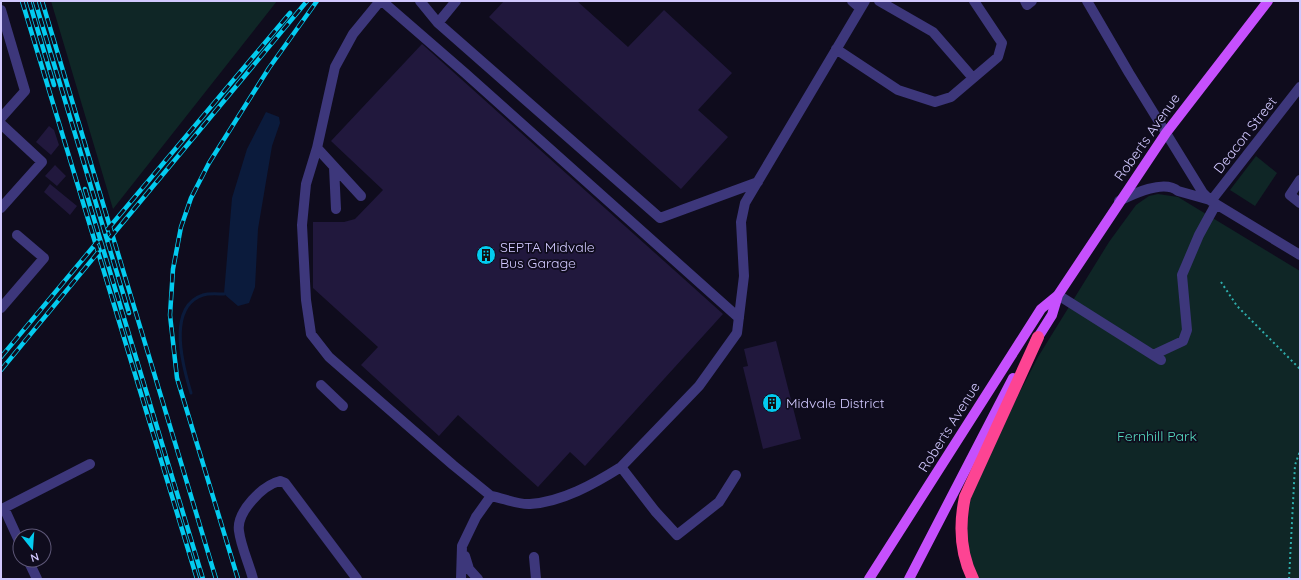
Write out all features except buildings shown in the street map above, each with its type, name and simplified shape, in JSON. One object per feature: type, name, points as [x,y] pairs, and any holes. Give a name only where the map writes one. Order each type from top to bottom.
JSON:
[{"type":"highway","points":[[973,579],[966,562],[961,537],[962,511],[965,497],[1038,337]]},
{"type":"main road","name":"Roberts Avenue","points":[[909,579],[1012,380],[1052,315],[1058,295],[1119,201],[1166,133],[1268,1]]},
{"type":"main road","name":"Roberts Avenue","points":[[869,579],[1041,309],[1058,295]]},
{"type":"street","points":[[739,318],[466,73],[381,1],[354,34],[336,67],[317,148],[306,184],[302,225],[306,300],[311,334],[329,358],[452,465],[491,496],[529,504],[561,498],[600,480],[621,467],[699,386],[737,333],[739,318],[744,276],[741,222],[745,203],[863,5],[852,1]]},
{"type":"street","points":[[420,1],[438,23],[660,218],[758,182]]},
{"type":"street","points":[[438,23],[456,1]]},
{"type":"street","points":[[879,1],[932,32],[973,78]]},
{"type":"street","points":[[836,48],[898,90],[935,102],[952,97],[998,57],[1002,43],[974,1]]},
{"type":"street","points":[[1025,1],[1027,4],[1032,1]]},
{"type":"street","points":[[1087,1],[1200,189],[1214,202],[1300,254]]},
{"type":"street","points":[[1,10],[24,91],[1,118]]},
{"type":"street","name":"Deacon Street","points":[[1058,295],[1157,358],[1183,342],[1187,330],[1182,275],[1214,202],[1300,87]]},
{"type":"street","points":[[1,124],[42,162],[1,208]]},
{"type":"street","points":[[317,148],[361,196]]},
{"type":"street","points":[[334,167],[336,209]]},
{"type":"street","points":[[1300,180],[1290,195],[1300,203]]},
{"type":"street","points":[[1119,201],[1143,190],[1164,187],[1174,188],[1178,191],[1214,202]]},
{"type":"street","points":[[1,308],[44,258],[17,235]]},
{"type":"street","points":[[321,385],[344,406]]},
{"type":"street","points":[[13,528],[4,508],[90,464]]},
{"type":"street","points":[[621,467],[655,511],[677,535],[720,502],[736,476]]},
{"type":"street","points":[[253,579],[238,529],[244,512],[259,491],[280,481],[285,483],[357,579]]},
{"type":"street","points":[[461,579],[462,546],[476,517],[491,496]]},
{"type":"street","points":[[462,546],[469,569],[478,579]]},
{"type":"street","points":[[534,557],[536,579]]},
{"type":"street","points":[[32,568],[37,579]]},
{"type":"path","points":[[1221,282],[1237,306],[1300,369]]},
{"type":"path","points":[[1289,579],[1295,465],[1300,451]]},
{"type":"green space","points":[[51,1],[277,1],[113,209]]},
{"type":"green space","points":[[1256,156],[1277,173],[1255,206],[1230,190]]},
{"type":"green space","name":"Fernhill Park","points":[[1158,194],[1178,197],[1300,271],[1300,577],[1297,579],[977,579],[973,570],[966,533],[971,496],[992,446],[1038,357],[1109,242],[1136,205],[1149,196]]},
{"type":"water","points":[[266,112],[279,117],[280,123],[272,146],[258,229],[255,287],[249,303],[238,306],[224,294],[232,198],[247,149]]},
{"type":"waterway","points":[[191,393],[184,368],[180,339],[181,324],[184,312],[192,302],[203,295],[224,294]]},
{"type":"railway","points":[[22,1],[197,579]]},
{"type":"railway","points":[[29,1],[54,85]]},
{"type":"railway","points":[[35,1],[129,313]]},
{"type":"railway","points":[[42,1],[216,579]]},
{"type":"railway","points":[[110,238],[307,1]]},
{"type":"railway","points":[[238,579],[177,378],[170,315],[173,269],[181,227],[191,198],[209,163],[269,68],[317,1]]},
{"type":"railway","points":[[107,230],[290,13]]},
{"type":"railway","points":[[85,189],[203,579]]},
{"type":"railway","points":[[1,357],[98,241]]},
{"type":"railway","points":[[1,370],[100,250]]},
{"type":"place","name":"SEPTA Midvale Bus Garage","points":[[486,255]]},
{"type":"place","name":"Midvale District","points":[[772,403]]}]
